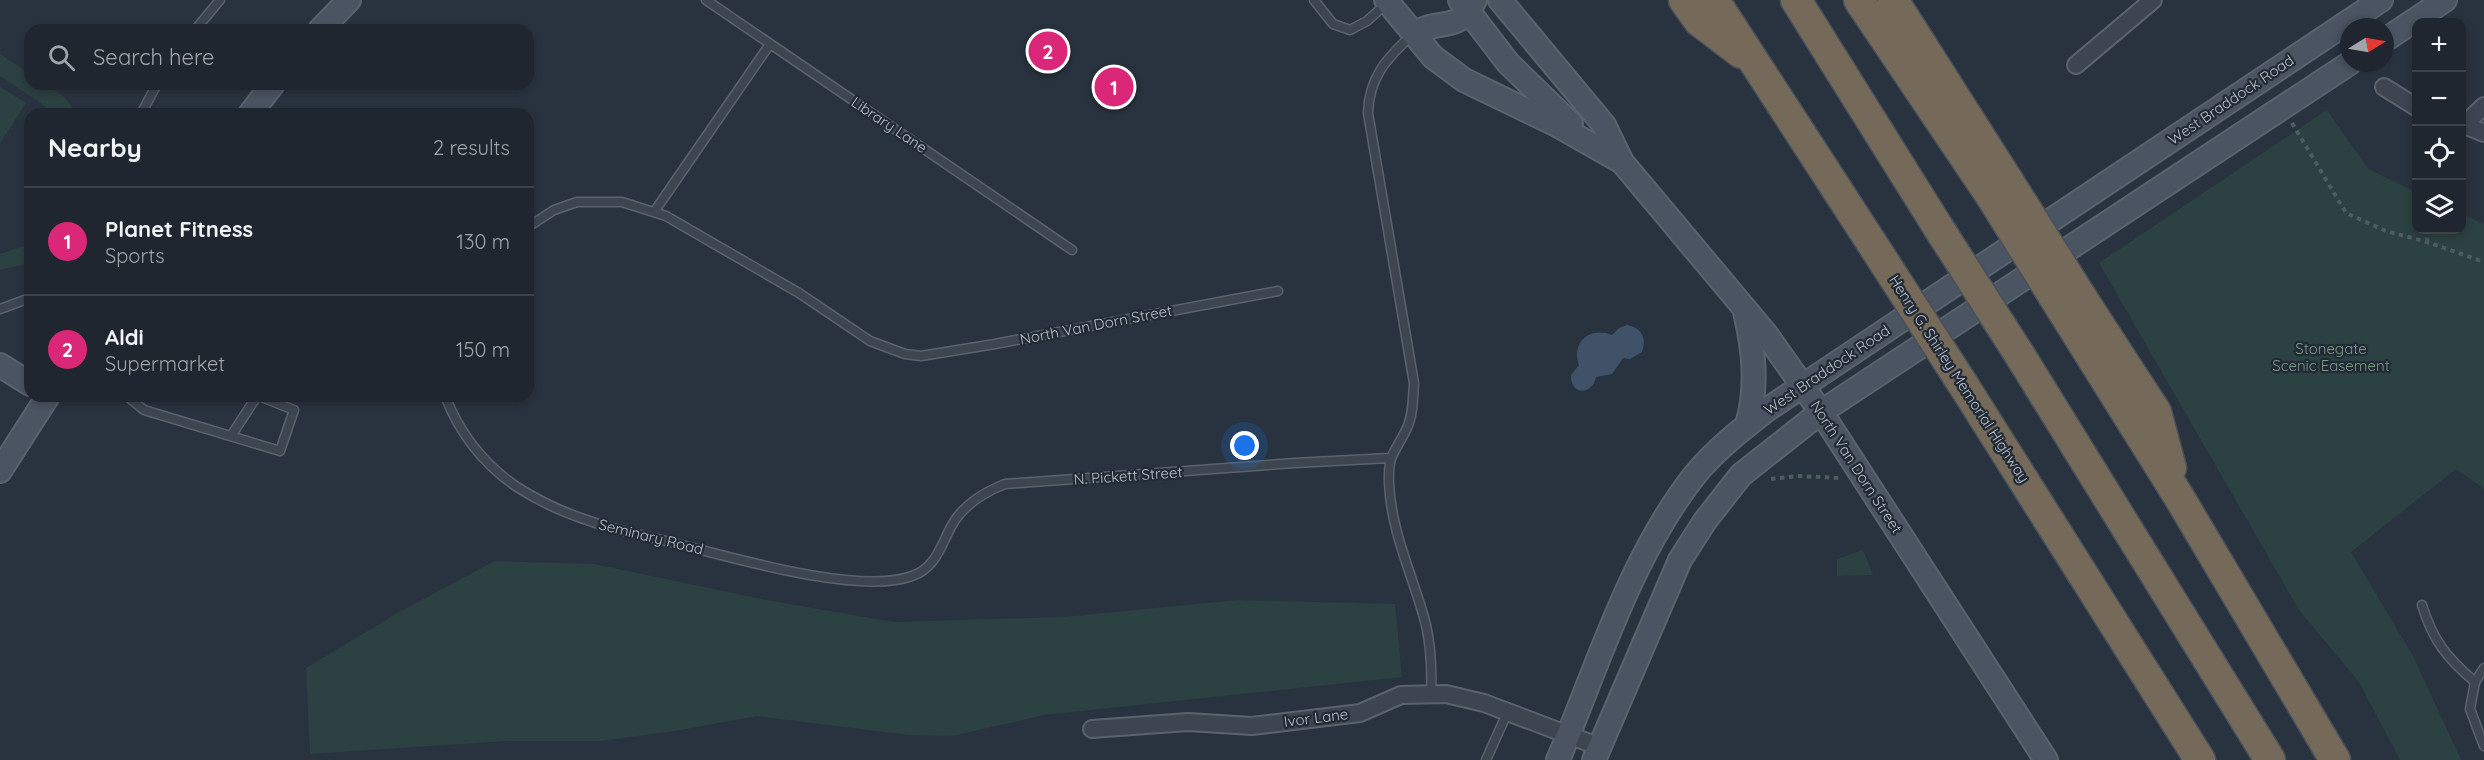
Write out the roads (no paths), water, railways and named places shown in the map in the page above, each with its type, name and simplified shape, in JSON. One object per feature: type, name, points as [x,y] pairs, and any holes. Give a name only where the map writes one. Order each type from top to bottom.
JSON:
[{"type":"highway","points":[[1684,0],[1699,21],[1760,68]]},
{"type":"highway","name":"Henry G. Shirley Memorial Highway","points":[[1714,0],[1964,386],[2200,760]]},
{"type":"highway","points":[[1782,0],[1878,131]]},
{"type":"highway","points":[[1796,0],[2021,357],[2270,760]]},
{"type":"highway","points":[[1859,0],[1998,186]]},
{"type":"highway","points":[[1893,0],[1998,186],[2078,314],[2156,412],[2178,497],[2335,760]]},
{"type":"main road","points":[[314,24],[328,0]]},
{"type":"main road","points":[[326,24],[349,0]]},
{"type":"main road","name":"North Van Dorn Street","points":[[1500,0],[1604,126],[1622,162],[1744,307],[1821,412],[2046,760]]},
{"type":"main road","name":"West Braddock Road","points":[[1558,760],[1629,587],[1654,534],[1696,474],[1726,442],[1802,386],[2381,0]]},
{"type":"main road","points":[[2394,34],[2445,0]]},
{"type":"main road","points":[[1387,1],[1433,57],[1464,80],[1555,124],[1622,162]]},
{"type":"main road","points":[[1413,34],[1422,28],[1452,23],[1468,4]]},
{"type":"main road","name":"North Van Dorn Street","points":[[1468,4],[1497,49],[1533,90],[1589,141],[1622,162]]},
{"type":"main road","points":[[1597,753],[1680,560],[1705,521],[1741,474],[1821,412],[2340,70]]},
{"type":"main road","points":[[255,108],[268,90]]},
{"type":"main road","points":[[1744,307],[1752,339],[1754,368],[1754,401],[1747,425]]},
{"type":"main road","points":[[0,365],[24,380]]},
{"type":"main road","points":[[0,471],[44,402]]},
{"type":"street","points":[[2076,65],[2153,0]]},
{"type":"street","points":[[2384,87],[2412,104]]},
{"type":"street","points":[[2466,121],[2484,106]]},
{"type":"street","points":[[2466,125],[2484,133]]},
{"type":"street","name":"Ivor Lane","points":[[1092,729],[1188,722],[1252,726],[1360,713],[1401,695],[1431,694],[1464,697],[1508,711],[1569,734],[1597,753]]},
{"type":"lane","points":[[200,24],[220,0]]},
{"type":"lane","name":"Library Lane","points":[[706,0],[1072,250]]},
{"type":"lane","points":[[1314,0],[1333,24],[1350,30],[1367,21],[1387,1]]},
{"type":"lane","points":[[1413,34],[1386,59],[1368,96],[1368,113],[1414,383],[1413,407],[1408,427],[1389,459],[1389,485],[1393,517],[1426,626],[1432,670],[1431,694]]},
{"type":"lane","points":[[534,223],[554,210],[577,202],[622,202],[654,212],[770,44]]},
{"type":"lane","points":[[144,108],[155,90]]},
{"type":"lane","name":"North Van Dorn Street","points":[[654,212],[666,216],[800,293],[870,341],[921,356],[1278,291]]},
{"type":"lane","points":[[0,309],[24,300]]},
{"type":"lane","points":[[134,402],[144,410],[280,451],[294,410],[273,402]]},
{"type":"lane","points":[[231,436],[254,402]]},
{"type":"lane","name":"Seminary Road","points":[[448,402],[462,433],[481,457],[502,476],[546,503],[588,521],[746,561],[832,578],[880,581],[909,578]]},
{"type":"lane","name":"N. Pickett Street","points":[[909,578],[924,571],[941,551],[953,524],[961,514],[979,497],[1005,484],[1295,463],[1389,459]]},
{"type":"lane","points":[[2422,605],[2430,630],[2449,659],[2475,682]]},
{"type":"lane","points":[[2484,668],[2475,682],[2470,708],[2484,746]]},
{"type":"lane","points":[[1486,760],[1508,711]]},
{"type":"water","points":[[1627,325],[1642,334],[1644,342],[1642,352],[1630,359],[1623,358],[1612,374],[1596,377],[1590,388],[1582,391],[1577,389],[1572,382],[1571,375],[1579,365],[1577,357],[1580,343],[1590,334],[1612,335],[1619,328]]},
{"type":"place","name":"Aldi","points":[[1048,51]]},
{"type":"place","name":"Planet Fitness","points":[[1114,87]]},
{"type":"park label","name":"Stonegate Scenic Easement","points":[[2331,358]]}]
